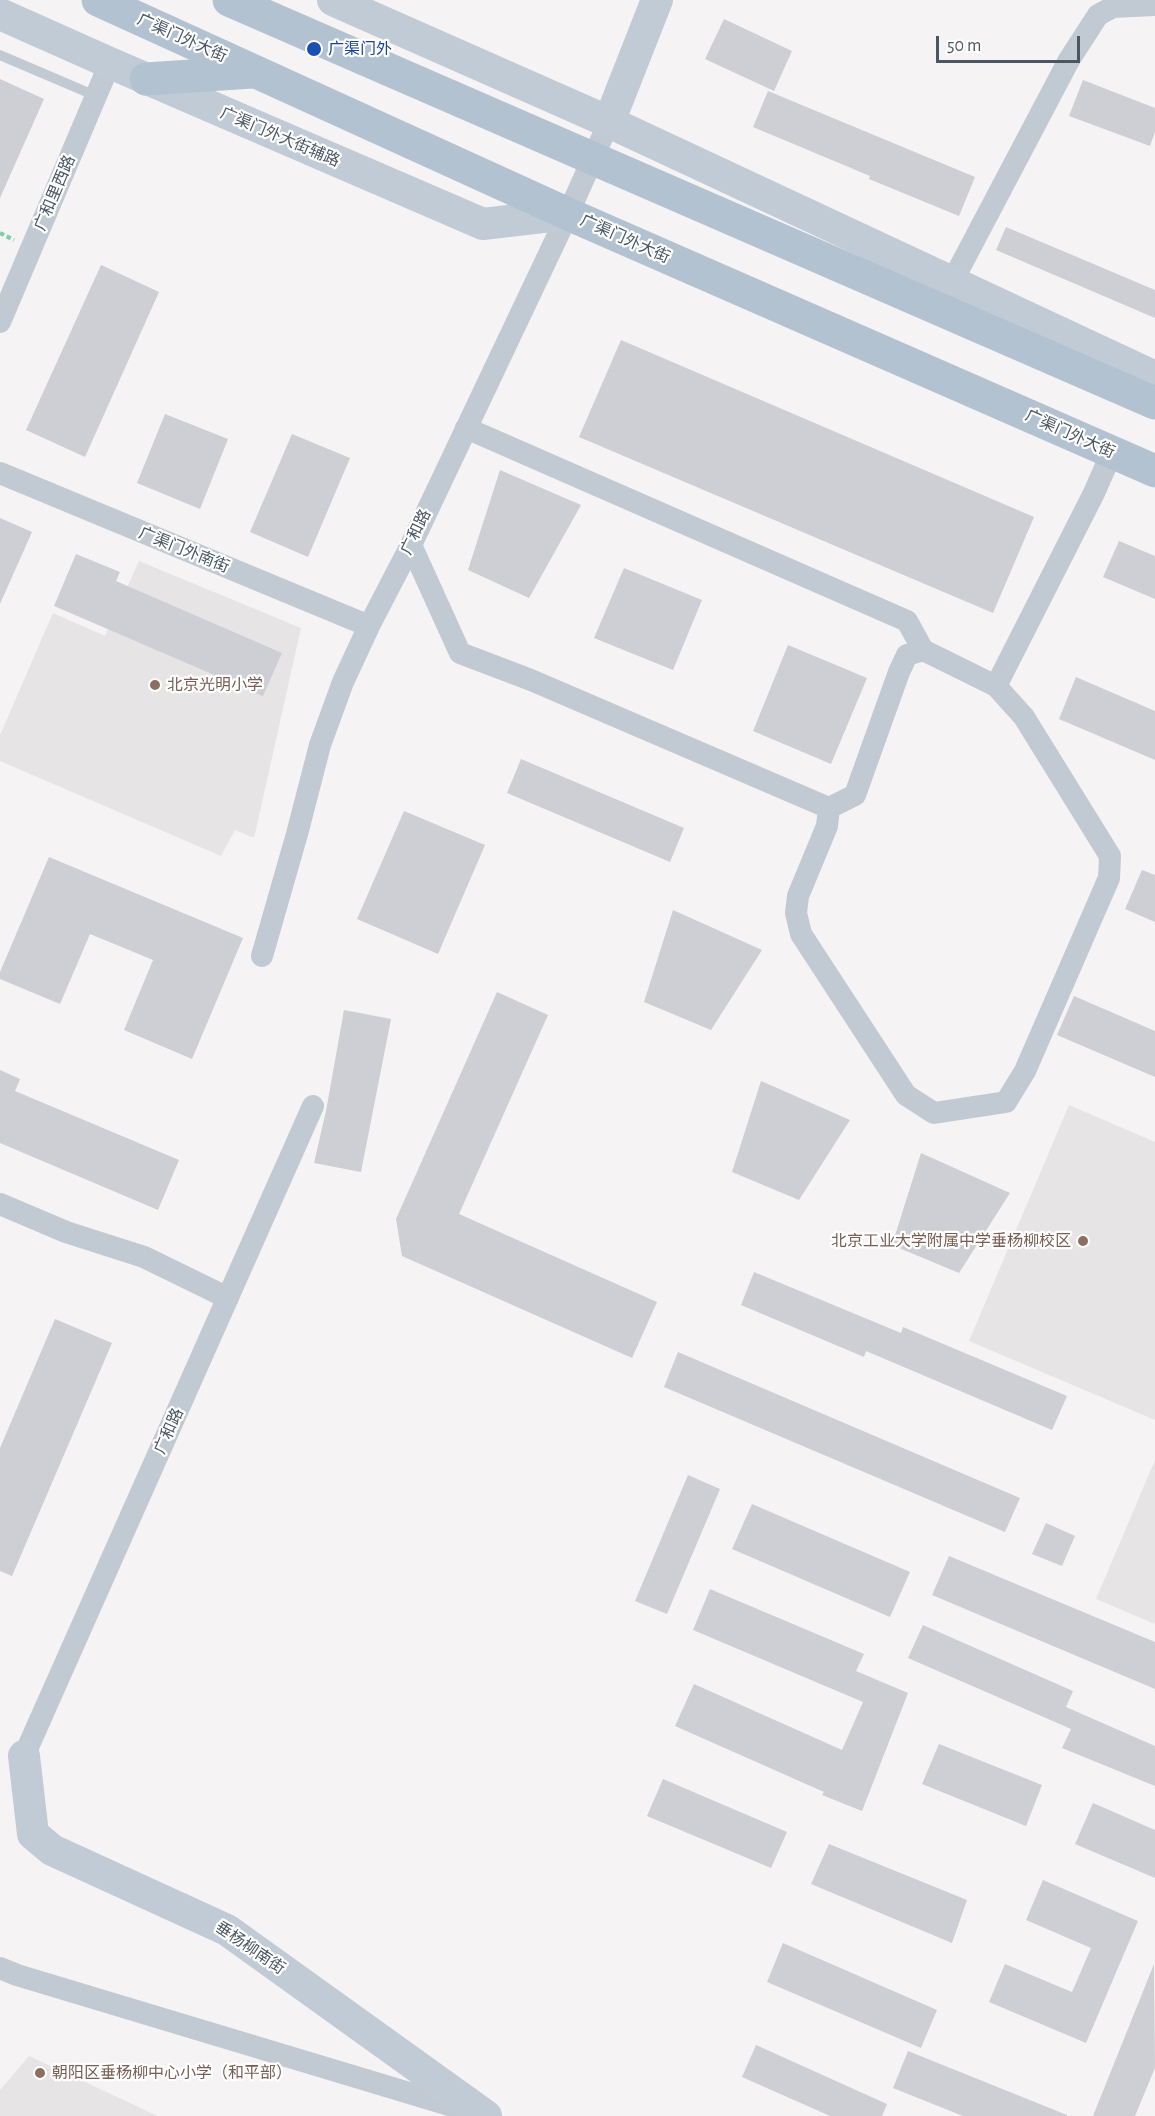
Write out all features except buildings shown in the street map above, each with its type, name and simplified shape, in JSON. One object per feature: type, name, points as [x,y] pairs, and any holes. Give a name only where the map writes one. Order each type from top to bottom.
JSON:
[{"type":"main road","name":"广渠门外大街","points":[[98,0],[568,214],[1155,471]]},
{"type":"main road","points":[[229,0],[1155,403]]},
{"type":"main road","points":[[147,79],[256,72]]},
{"type":"street","points":[[333,0],[609,122],[1155,377]]},
{"type":"street","points":[[609,122],[657,0]]},
{"type":"street","points":[[951,282],[1069,60],[1098,15],[1113,8],[1155,5]]},
{"type":"street","name":"广渠门外大街辅路","points":[[0,14],[483,224],[568,214]]},
{"type":"street","name":"广和里西路","points":[[0,322],[110,63]]},
{"type":"street","name":"广和路","points":[[262,956],[320,745],[343,682],[568,214],[609,122]]},
{"type":"street","points":[[466,428],[907,621],[923,650],[996,686],[1024,717],[1110,856],[1109,878],[1025,1071],[1006,1102],[934,1113],[906,1095],[801,934],[796,913],[798,896],[827,826],[829,808]]},
{"type":"street","points":[[996,686],[1095,493],[1112,452]]},
{"type":"street","name":"广渠门外南街","points":[[0,473],[369,626]]},
{"type":"street","points":[[411,544],[460,653],[531,680],[829,808],[855,795],[898,672],[907,655],[923,650]]},
{"type":"street","name":"广和路","points":[[24,1756],[313,1106]]},
{"type":"street","points":[[0,1204],[66,1232],[144,1257],[228,1298]]},
{"type":"street","name":"垂杨柳南街","points":[[24,1756],[33,1834],[39,1840],[52,1850],[227,1930],[485,2116]]},
{"type":"street","points":[[0,1968],[485,2116]]},
{"type":"lane","points":[[0,55],[96,96]]},
{"type":"shaded area","name":"北京光明小学","points":[[139,561],[301,628],[254,838],[235,830],[221,856],[0,761],[0,735],[53,613],[105,636]]},
{"type":"shaded area","name":"北京工业大学附属中学垂杨柳校区","points":[[1069,1105],[1155,1142],[1155,1420],[969,1341]]},
{"type":"shaded area","points":[[1155,1460],[1155,1624],[1096,1599]]},
{"type":"shaded area","name":"朝阳区垂杨柳中心小学（和平部）","points":[[29,2056],[158,2116],[0,2116],[0,2090]]},
{"type":"place","name":"广渠门外","points":[[314,49]]},
{"type":"place","name":"北京光明小学","points":[[155,685]]},
{"type":"place","name":"北京工业大学附属中学垂杨柳校区","points":[[1083,1241]]},
{"type":"place","name":"朝阳区垂杨柳中心小学（和平部）","points":[[40,2073]]}]
